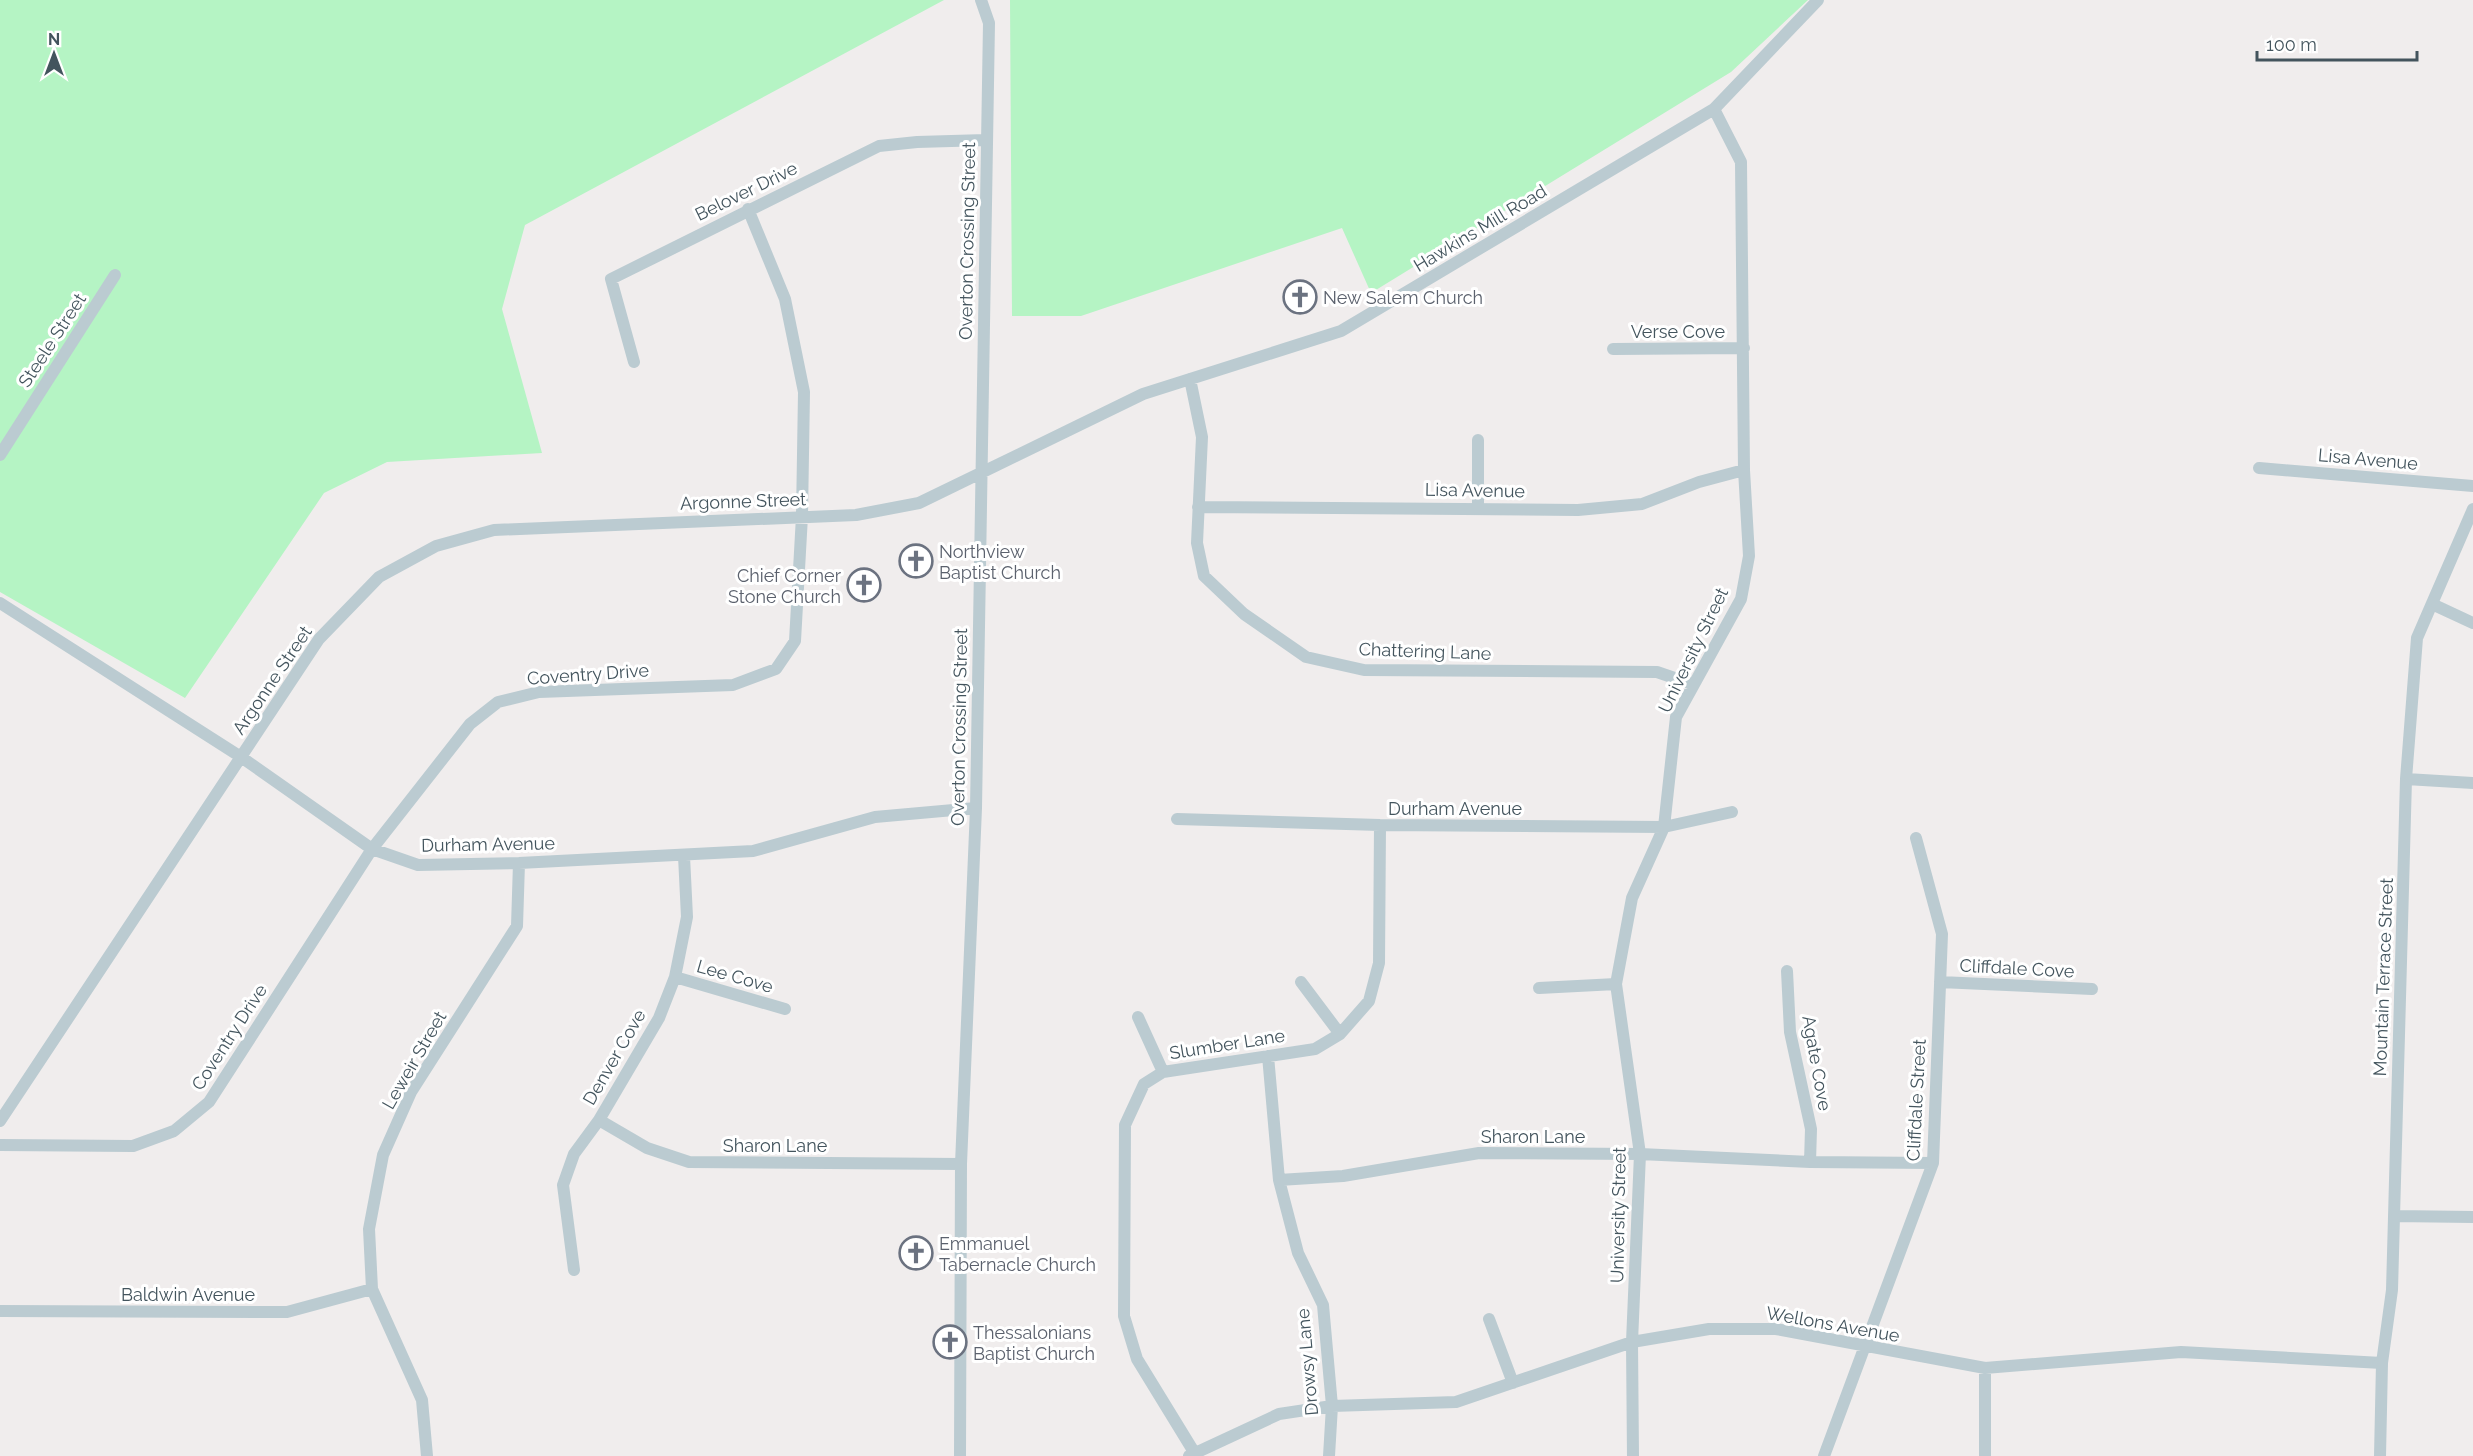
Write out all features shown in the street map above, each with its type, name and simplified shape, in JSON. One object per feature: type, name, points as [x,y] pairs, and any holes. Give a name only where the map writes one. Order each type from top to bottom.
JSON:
[{"type":"street","name":"Overton Crossing Street","points":[[960,1456],[961,1164],[976,808],[983,470],[989,23],[981,0]]},
{"type":"street","name":"Hawkins Mill Road","points":[[983,470],[1143,394],[1341,331],[1714,109],[1818,0]]},
{"type":"street","name":"University Street","points":[[1633,1456],[1632,1342],[1640,1154],[1616,984],[1632,898],[1664,827],[1676,717],[1692,684],[1741,599],[1749,556],[1744,470],[1741,162],[1714,109]]},
{"type":"street","name":"Belover Drive","points":[[634,362],[611,279],[747,209],[879,146],[917,141],[986,140]]},
{"type":"street","name":"Coventry Drive","points":[[0,1145],[133,1146],[174,1131],[209,1102],[372,849],[470,724],[498,702],[538,692],[733,685],[776,669],[795,641],[802,516],[804,392],[785,299],[747,209]]},
{"type":"street","name":"Steele Street","points":[[0,455],[115,275]]},
{"type":"street","name":"Verse Cove","points":[[1612,349],[1744,348]]},
{"type":"street","name":"Chattering Lane","points":[[1190,379],[1202,437],[1197,543],[1203,576],[1244,615],[1306,657],[1365,670],[1657,672],[1692,684]]},
{"type":"street","points":[[1478,440],[1478,507]]},
{"type":"street","name":"Lisa Avenue","points":[[2259,468],[2473,486]]},
{"type":"street","name":"Argonne Street","points":[[0,1121],[319,639],[379,577],[436,546],[494,530],[856,515],[919,503],[983,470]]},
{"type":"street","name":"Lisa Avenue","points":[[1198,507],[1478,507],[1578,510],[1642,504],[1699,482],[1744,470]]},
{"type":"street","name":"Mountain Terrace Street","points":[[2380,1456],[2382,1364],[2392,1290],[2406,779],[2417,638],[2473,509]]},
{"type":"street","name":"Durham Avenue","points":[[0,603],[241,757],[372,849],[418,865],[684,856],[753,850],[875,817],[976,808]]},
{"type":"street","points":[[2432,604],[2473,623]]},
{"type":"street","points":[[2406,779],[2473,783]]},
{"type":"street","name":"Durham Avenue","points":[[1177,819],[1380,825],[1664,827],[1731,812]]},
{"type":"street","name":"Slumber Lane","points":[[1192,1454],[1137,1359],[1124,1316],[1125,1125],[1144,1084],[1162,1072],[1315,1049],[1340,1035],[1370,1001],[1379,963],[1380,825]]},
{"type":"street","name":"Cliffdale Street","points":[[1824,1456],[1933,1163],[1942,934],[1916,838]]},
{"type":"street","name":"Denver Cove","points":[[574,1270],[563,1185],[574,1154],[599,1120],[659,1018],[675,977],[687,917],[684,856]]},
{"type":"street","name":"Leweir Street","points":[[427,1456],[422,1400],[372,1289],[369,1229],[383,1155],[411,1092],[517,926],[519,863]]},
{"type":"street","name":"Agate Cove","points":[[1787,971],[1790,1032],[1810,1129],[1810,1162]]},
{"type":"street","name":"Lee Cove","points":[[675,977],[785,1009]]},
{"type":"street","points":[[1301,982],[1340,1035]]},
{"type":"street","name":"Cliffdale Cove","points":[[1940,982],[2092,989]]},
{"type":"street","points":[[1539,988],[1616,984]]},
{"type":"street","points":[[1138,1017],[1162,1072]]},
{"type":"street","name":"Drowsy Lane","points":[[1268,1056],[1279,1180],[1298,1253],[1323,1305],[1332,1406],[1329,1456]]},
{"type":"street","name":"Sharon Lane","points":[[599,1120],[647,1148],[689,1162],[961,1164]]},
{"type":"street","name":"Sharon Lane","points":[[1279,1180],[1343,1176],[1479,1153],[1640,1154],[1810,1162],[1933,1163]]},
{"type":"street","points":[[2394,1216],[2473,1217]]},
{"type":"street","name":"Baldwin Avenue","points":[[0,1311],[287,1312],[372,1289]]},
{"type":"street","points":[[1489,1319],[1513,1383]]},
{"type":"street","name":"Wellons Avenue","points":[[1192,1454],[1280,1414],[1332,1406],[1456,1402],[1632,1342],[1709,1329],[1776,1329],[1985,1368],[2181,1352],[2382,1364]]},
{"type":"street","points":[[1984,1456],[1985,1368]]},
{"type":"green space","points":[[0,0],[944,0],[525,225],[502,309],[542,453],[387,462],[324,493],[185,698],[0,592]]},
{"type":"green space","points":[[1010,0],[1808,0],[1731,72],[1371,293],[1342,228],[1081,316],[1012,316]]},
{"type":"place","name":"New Salem Church","points":[[1300,297]]},
{"type":"place","name":"Northview Baptist Church","points":[[916,561]]},
{"type":"place","name":"Chief Corner Stone Church","points":[[864,585]]},
{"type":"place","name":"Emmanuel Tabernacle Church","points":[[916,1253]]},
{"type":"place","name":"Thessalonians Baptist Church","points":[[950,1342]]}]
